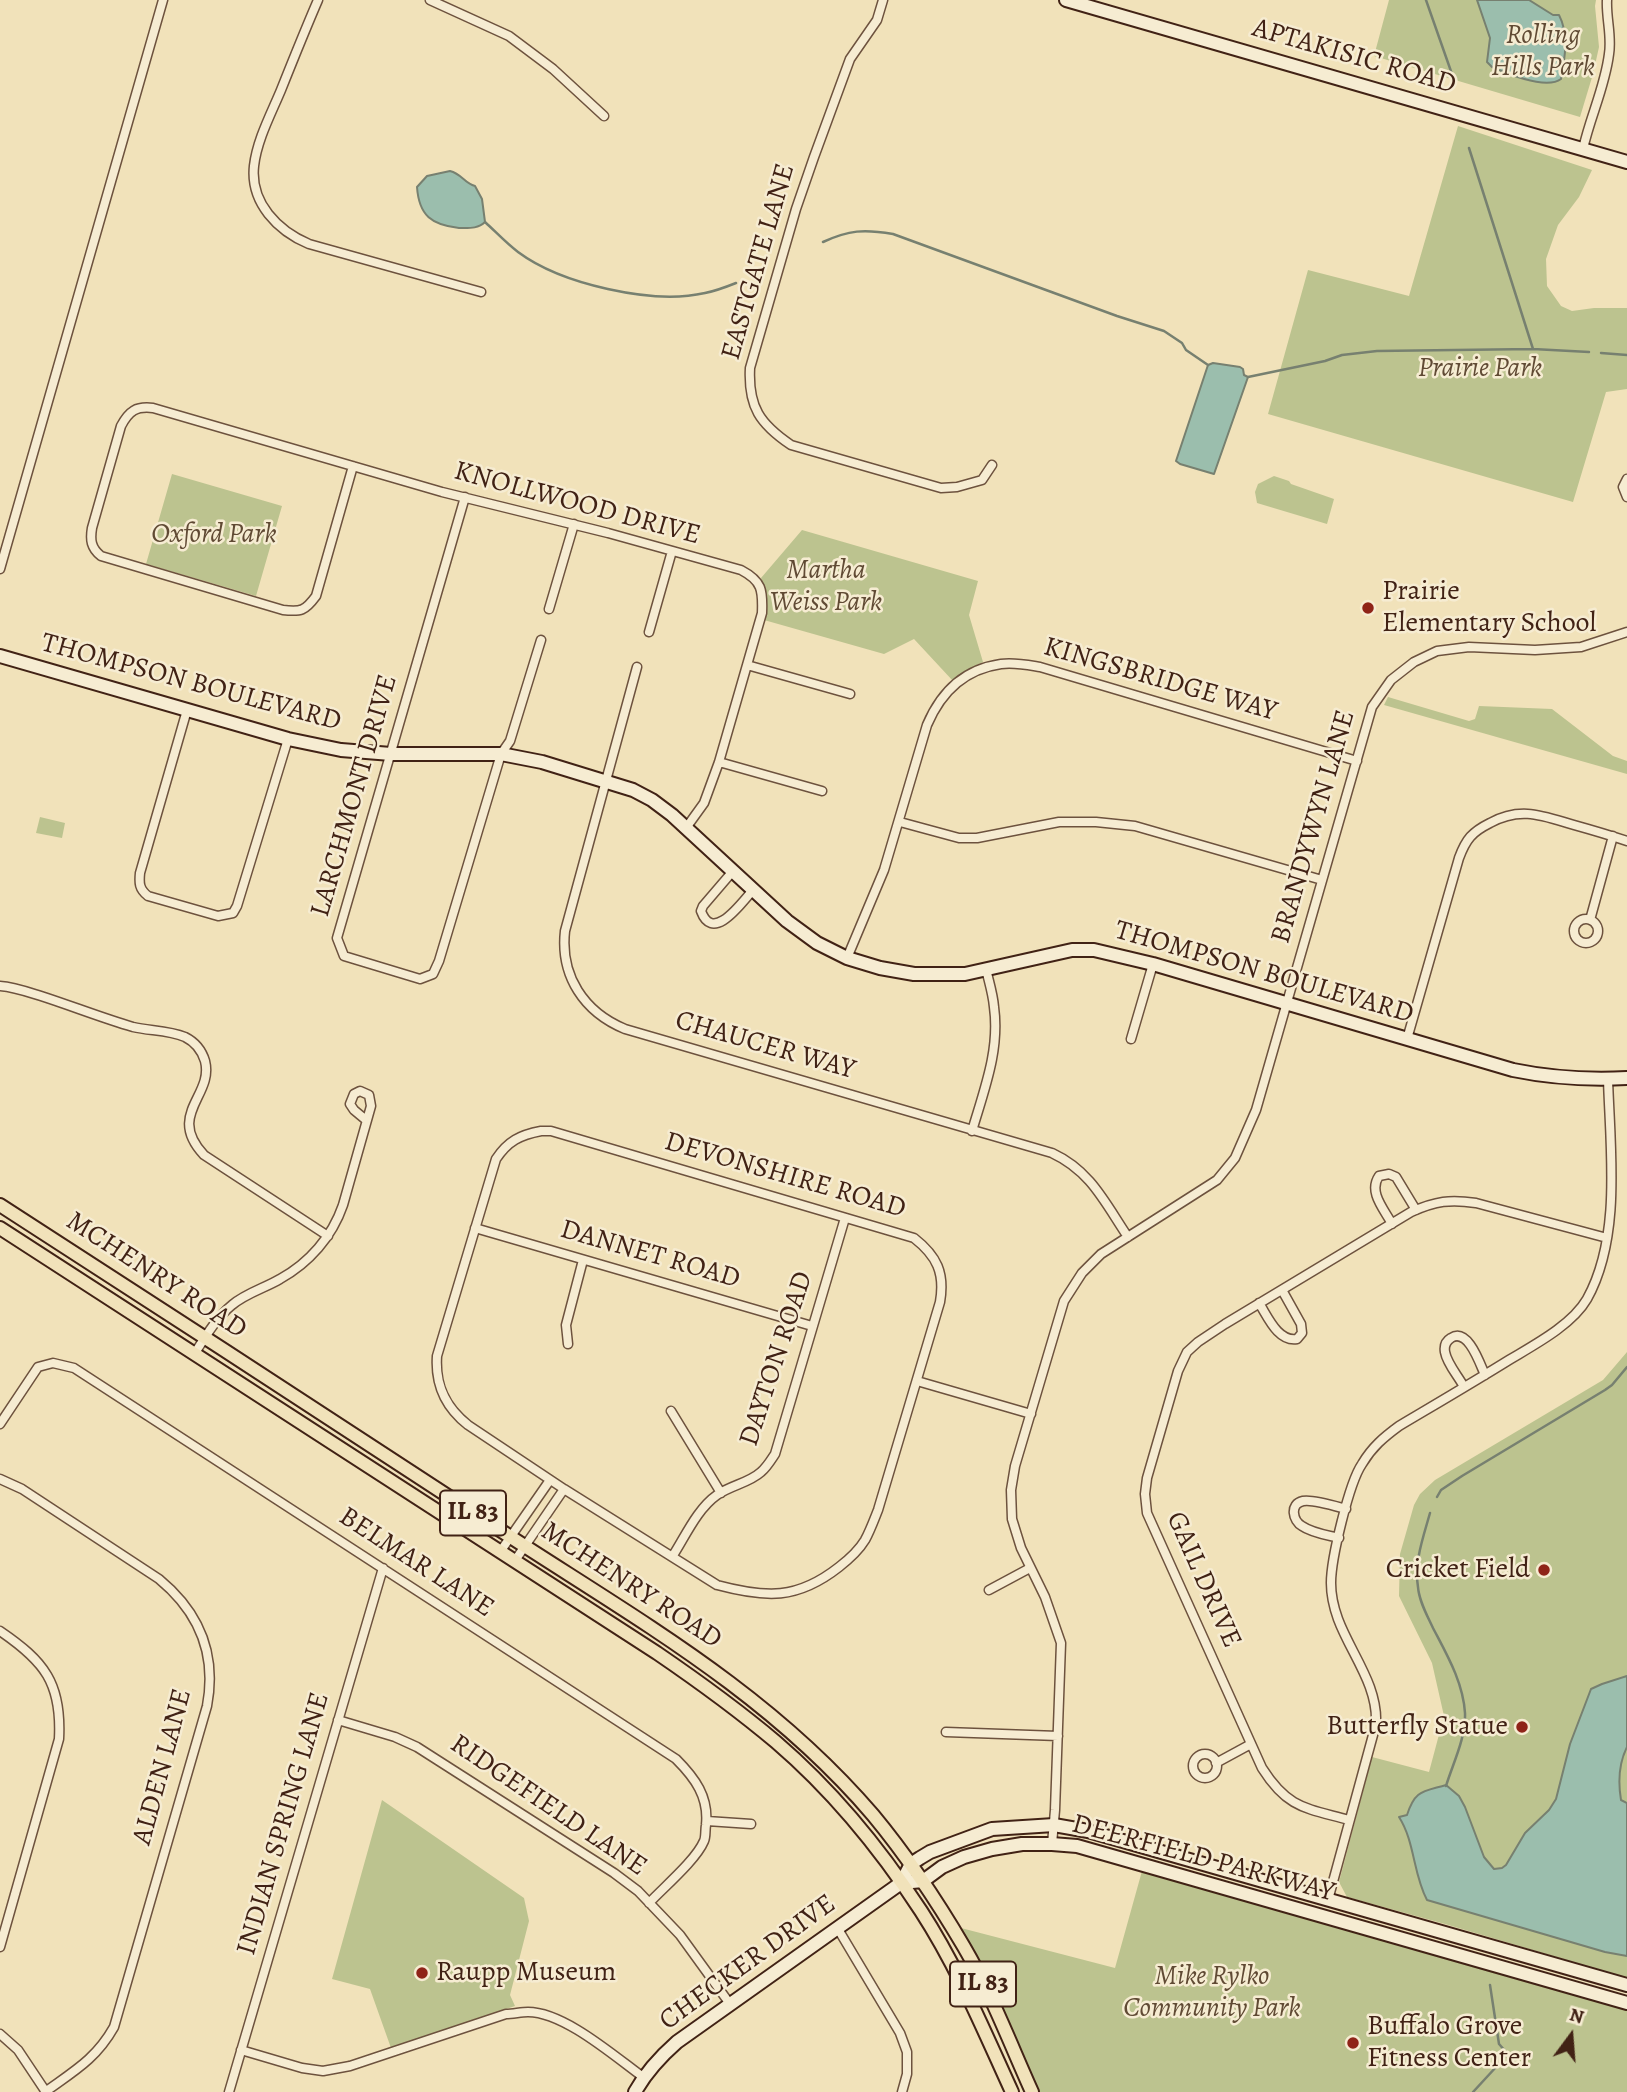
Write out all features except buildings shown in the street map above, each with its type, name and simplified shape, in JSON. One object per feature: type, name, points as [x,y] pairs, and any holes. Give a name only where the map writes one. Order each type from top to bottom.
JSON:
[{"type":"main road","name":"APTAKISIC ROAD","points":[[1066,0],[1627,162]]},
{"type":"main road","name":"THOMPSON BOULEVARD","points":[[0,656],[288,739],[341,750],[391,754],[501,754],[606,780],[652,800],[787,921],[817,943],[847,958],[880,968],[914,974],[965,974],[1072,950],[1094,950],[1153,964],[1541,1076],[1584,1080],[1627,1078]]},
{"type":"main road","name":"MCHENRY ROAD","points":[[0,1205],[695,1656],[760,1704],[839,1778],[873,1816],[923,1881],[965,1948],[988,1992],[1032,2092]]},
{"type":"main road","name":"MCHENRY ROAD","points":[[0,1228],[657,1653],[712,1691],[779,1744],[827,1792],[879,1853],[922,1913],[965,1989],[1012,2092]]},
{"type":"main road","name":"DEERFIELD PARKWAY","points":[[911,1864],[930,1852],[992,1829],[1054,1825],[1088,1830],[1627,1986]]},
{"type":"main road","name":"DEERFIELD PARKWAY","points":[[901,1883],[923,1881],[942,1867],[992,1849],[1022,1844],[1077,1846],[1627,2003]]},
{"type":"main road","points":[[901,1883],[911,1864]]},
{"type":"main road","name":"CHECKER DRIVE","points":[[635,2092],[643,2077],[677,2042],[901,1883]]},
{"type":"street","points":[[0,569],[163,0]]},
{"type":"street","points":[[318,0],[261,138],[254,165],[254,178],[265,211],[284,231],[309,244],[481,292]]},
{"type":"street","points":[[430,0],[443,2],[509,36],[553,69],[604,116]]},
{"type":"street","name":"EASTGATE LANE","points":[[883,0],[877,20],[850,60],[796,209],[750,368],[749,384],[753,404],[772,432],[791,445],[941,488],[982,480],[992,465]]},
{"type":"street","points":[[1583,149],[1606,73],[1611,38],[1607,0]]},
{"type":"street","name":"KNOLLWOOD DRIVE","points":[[353,466],[316,596],[309,606],[299,612],[283,610],[101,556],[94,550],[90,540],[121,426],[132,411],[141,407],[153,408],[464,497],[741,570],[758,583],[763,594],[762,613],[719,762],[704,803],[686,828]]},
{"type":"street","points":[[1627,480],[1623,487],[1627,497]]},
{"type":"street","name":"LARCHMONT DRIVE","points":[[464,497],[337,938],[344,956],[420,979],[433,974],[501,754]]},
{"type":"street","points":[[550,609],[574,524]]},
{"type":"street","points":[[649,632],[672,551]]},
{"type":"street","name":"BRANDYWYN LANE","points":[[1052,1844],[1060,1643],[1055,1621],[1021,1548],[1012,1518],[1011,1490],[1064,1301],[1082,1273],[1101,1254],[1217,1180],[1235,1158],[1256,1110],[1372,708],[1391,680],[1414,662],[1437,652],[1469,647],[1535,650],[1581,647],[1627,632]]},
{"type":"street","points":[[501,754],[510,741],[541,640]]},
{"type":"street","name":"KINGSBRIDGE WAY","points":[[847,958],[884,870],[934,707],[948,689],[965,677],[1002,664],[1040,667],[1357,761]]},
{"type":"street","points":[[747,665],[850,694]]},
{"type":"street","name":"CHAUCER WAY","points":[[637,667],[565,931],[567,968],[574,986],[589,1006],[611,1023],[625,1029],[1052,1153],[1068,1161],[1093,1183],[1128,1237]]},
{"type":"street","points":[[187,710],[140,873],[139,883],[148,896],[218,916],[233,913],[288,739]]},
{"type":"street","points":[[719,762],[822,791]]},
{"type":"street","points":[[1407,1039],[1459,858],[1465,843],[1476,830],[1503,816],[1536,814],[1627,841]]},
{"type":"street","points":[[900,822],[941,834],[968,838],[1059,822],[1135,826],[1322,880]]},
{"type":"street","points":[[1590,920],[1613,836]]},
{"type":"street","points":[[733,871],[703,906],[701,911],[706,920],[713,924],[727,918],[753,890]]},
{"type":"street","points":[[1131,1039],[1153,964]]},
{"type":"street","points":[[972,1131],[992,1064],[995,1040],[994,1008],[986,969]]},
{"type":"street","points":[[0,986],[134,1027],[168,1032],[192,1042],[202,1053],[206,1069],[190,1116],[189,1129],[195,1145],[204,1154],[328,1236]]},
{"type":"street","points":[[1328,1900],[1376,1724],[1377,1709],[1372,1691],[1333,1603],[1332,1568],[1352,1487],[1360,1465],[1379,1441],[1559,1329],[1586,1301],[1599,1273],[1607,1238],[1611,1189],[1608,1079]]},
{"type":"street","points":[[195,1353],[231,1306],[300,1266],[328,1236],[343,1205],[366,1120]]},
{"type":"street","name":"DEVONSHIRE ROAD","points":[[551,1131],[845,1218],[915,1238],[928,1249],[941,1274],[942,1292],[878,1510],[864,1541],[846,1561],[821,1581],[795,1592],[772,1594],[743,1592],[717,1585],[550,1480],[458,1418],[445,1401],[437,1382],[437,1356],[496,1159],[517,1137],[551,1131]]},
{"type":"street","points":[[1392,1224],[1374,1192],[1374,1183],[1379,1176],[1389,1174],[1396,1177],[1416,1210]]},
{"type":"street","name":"GAIL DRIVE","points":[[1349,1819],[1299,1806],[1283,1796],[1268,1777],[1147,1513],[1147,1478],[1178,1371],[1187,1352],[1198,1342],[1392,1224],[1434,1202],[1455,1200],[1476,1203],[1607,1238]]},
{"type":"street","name":"DAYTON ROAD","points":[[672,1557],[703,1508],[721,1493],[762,1471],[775,1454],[845,1218]]},
{"type":"street","name":"DANNET ROAD","points":[[475,1228],[812,1326]]},
{"type":"street","points":[[568,1344],[566,1325],[583,1260]]},
{"type":"street","points":[[1259,1303],[1281,1336],[1289,1340],[1297,1339],[1302,1333],[1301,1324],[1282,1290]]},
{"type":"street","points":[[1464,1387],[1445,1355],[1448,1339],[1455,1335],[1462,1336],[1470,1343],[1485,1375]]},
{"type":"street","name":"BELMAR LANE","points":[[0,1424],[38,1367],[53,1363],[74,1368],[676,1759],[690,1773],[706,1803],[704,1841],[649,1903]]},
{"type":"street","points":[[917,1381],[1031,1414]]},
{"type":"street","points":[[671,1411],[721,1493]]},
{"type":"street","name":"ALDEN LANE","points":[[0,1479],[33,1496],[171,1589],[194,1617],[203,1635],[209,1658],[207,1706],[114,2027],[91,2059],[46,2092]]},
{"type":"street","points":[[500,1552],[550,1480]]},
{"type":"street","points":[[514,1562],[564,1489]]},
{"type":"street","points":[[1339,1538],[1301,1526],[1293,1513],[1298,1503],[1306,1501],[1346,1509]]},
{"type":"street","points":[[989,1590],[1031,1568]]},
{"type":"street","name":"INDIAN SPRING LANE","points":[[229,2092],[383,1569]]},
{"type":"street","points":[[0,1631],[26,1649],[43,1669],[53,1686],[60,1714],[59,1739],[0,1947]]},
{"type":"street","name":"RIDGEFIELD LANE","points":[[338,1720],[395,1737],[417,1747],[614,1874],[649,1903],[680,1935],[730,2004]]},
{"type":"street","points":[[946,1732],[1058,1736]]},
{"type":"street","points":[[1216,1763],[1251,1744]]},
{"type":"street","points":[[706,1821],[751,1824]]},
{"type":"street","points":[[838,1928],[900,2033],[907,2052],[907,2074],[902,2092]]},
{"type":"street","points":[[242,2050],[302,2068],[323,2071],[350,2066],[506,2014],[528,2012],[546,2014],[564,2022],[643,2077]]},
{"type":"street","points":[[0,2034],[18,2050],[46,2092]]},
{"type":"green space","name":"Rolling Hills Park","points":[[1389,0],[1596,0],[1599,47],[1580,117],[1374,56]]},
{"type":"green space","name":"Prairie Park","points":[[1458,126],[1592,170],[1579,197],[1558,225],[1546,259],[1547,286],[1561,306],[1572,311],[1627,308],[1627,389],[1606,392],[1573,502],[1268,414],[1308,270],[1409,296]]},
{"type":"green space","name":"Oxford Park","points":[[172,474],[282,506],[256,596],[146,564]]},
{"type":"green space","points":[[1274,476],[1334,499],[1327,524],[1257,503],[1255,492],[1258,484]]},
{"type":"green space","name":"Martha Weiss Park","points":[[802,530],[978,581],[969,615],[983,662],[953,681],[914,639],[884,654],[764,620],[767,595],[761,578]]},
{"type":"green space","points":[[1388,697],[1469,721],[1475,719],[1479,706],[1552,709],[1613,756],[1627,761],[1627,774],[1384,705]]},
{"type":"green space","points":[[40,817],[65,823],[62,838],[36,833]]},
{"type":"green space","points":[[1627,1352],[1627,1978],[1347,1897],[1339,1882],[1372,1757],[1429,1772],[1444,1716],[1432,1663],[1399,1596],[1400,1554],[1414,1505],[1420,1494],[1435,1480],[1603,1380]]},
{"type":"green space","points":[[382,1800],[524,1898],[529,1921],[510,1995],[515,2006],[391,2048],[370,1989],[332,1979]]},
{"type":"green space","name":"Mike Rylko Community Park","points":[[1142,1871],[1627,2009],[1627,2092],[1039,2092],[961,1928],[1115,1968]]},
{"type":"shaded area","points":[[1477,0],[1529,0],[1553,15],[1559,15],[1565,38],[1561,79],[1546,83],[1537,82],[1492,67],[1487,62],[1490,38]]},
{"type":"shaded area","points":[[450,171],[475,186],[482,199],[485,222],[482,224],[470,228],[450,227],[434,221],[424,212],[417,187],[427,176]]},
{"type":"shaded area","points":[[1213,363],[1240,367],[1248,377],[1214,474],[1176,461],[1208,365]]},
{"type":"shaded area","points":[[1627,1676],[1627,1747],[1619,1780],[1621,1800],[1627,1803],[1627,1956],[1427,1900],[1408,1837],[1399,1817],[1407,1815],[1417,1796],[1446,1785],[1459,1796],[1484,1857],[1494,1869],[1502,1868],[1525,1833],[1549,1810],[1556,1799],[1570,1744],[1591,1689]]},
{"type":"waterway","points":[[1426,0],[1453,77]]},
{"type":"waterway","points":[[1469,148],[1533,349]]},
{"type":"waterway","points":[[485,222],[514,249],[536,263],[558,274],[608,289],[634,294],[684,296],[709,292],[736,283]]},
{"type":"waterway","points":[[823,242],[857,232],[893,234],[1164,331],[1208,365]]},
{"type":"waterway","points":[[1248,377],[1342,355],[1377,351],[1533,349],[1589,352]]},
{"type":"waterway","points":[[1601,353],[1627,355]]},
{"type":"waterway","points":[[1437,1497],[1441,1490],[1462,1476],[1605,1390],[1627,1367]]},
{"type":"waterway","points":[[1430,1513],[1418,1559],[1419,1592],[1426,1613],[1458,1680],[1465,1713],[1461,1741],[1446,1786]]},
{"type":"waterway","points":[[1473,2092],[1507,2053],[1499,2044],[1490,1985]]},
{"type":"place","name":"Prairie Elementary School","points":[[1368,608]]},
{"type":"place","name":"Cricket Field","points":[[1544,1570]]},
{"type":"place","name":"Butterfly Statue","points":[[1522,1727]]},
{"type":"place","name":"Raupp Museum","points":[[422,1973]]},
{"type":"place","name":"Buffalo Grove Fitness Center","points":[[1353,2043]]}]
